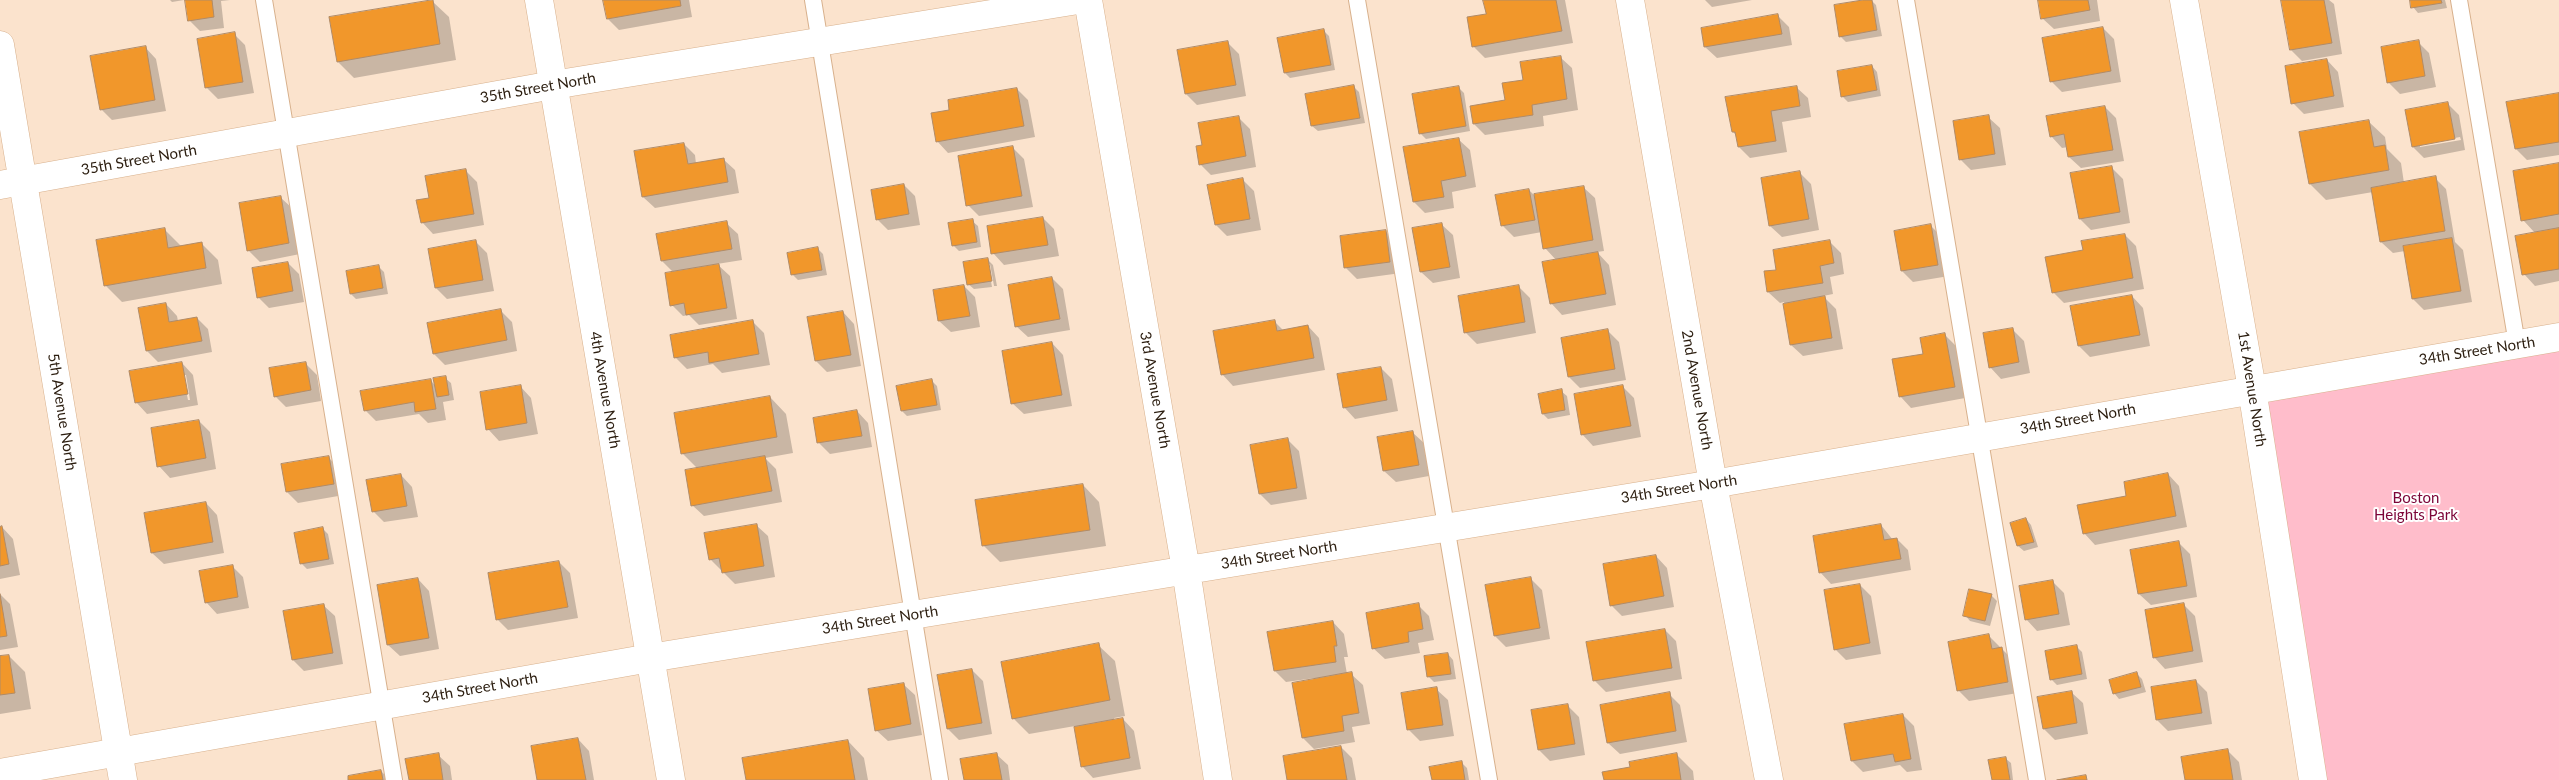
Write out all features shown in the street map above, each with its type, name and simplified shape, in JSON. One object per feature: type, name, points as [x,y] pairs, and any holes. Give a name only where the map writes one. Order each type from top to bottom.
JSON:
[{"type":"street","name":"4th Avenue North","points":[[539,0],[671,780]]},
{"type":"street","name":"35th Street North","points":[[12,183],[553,85],[1078,0]]},
{"type":"street","name":"3rd Avenue North","points":[[1088,0],[1186,570],[1218,780]]},
{"type":"street","name":"2nd Avenue North","points":[[1630,0],[1713,484],[1768,780]]},
{"type":"street","name":"1st Avenue North","points":[[2184,0],[2252,389],[2314,780]]},
{"type":"street","name":"5th Avenue North","points":[[0,45],[12,183],[123,780]]},
{"type":"street","name":"34th Street North","points":[[0,773],[650,658],[1713,484],[2559,337]]},
{"type":"lane","points":[[264,0],[394,780]]},
{"type":"lane","points":[[813,0],[940,780]]},
{"type":"lane","points":[[1358,0],[1489,780]]},
{"type":"lane","points":[[1906,0],[2037,780]]},
{"type":"lane","points":[[2459,0],[2517,344]]},
{"type":"green space","name":"Boston Heights Park","points":[[2559,337],[2559,780],[2313,780],[2252,389]]},
{"type":"building","points":[[185,0],[212,0],[214,17],[188,21]]},
{"type":"building","points":[[433,0],[440,44],[337,62],[329,17]]},
{"type":"building","points":[[603,0],[680,0],[681,6],[607,19]]},
{"type":"building","points":[[1483,0],[1556,0],[1562,31],[1472,47],[1467,17],[1486,14]]},
{"type":"building","points":[[1872,0],[1877,30],[1839,37],[1834,5]]},
{"type":"building","points":[[2038,0],[2088,0],[2090,10],[2041,19]]},
{"type":"building","points":[[2281,0],[2324,0],[2332,43],[2290,50]]},
{"type":"building","points":[[2410,0],[2441,0],[2442,3],[2411,8]]},
{"type":"building","points":[[1778,14],[1782,34],[1704,47],[1701,28]]},
{"type":"building","points":[[2103,27],[2111,71],[2050,82],[2042,38]]},
{"type":"building","points":[[1324,29],[1331,65],[1284,73],[1277,38]]},
{"type":"building","points":[[235,32],[243,82],[205,88],[197,39]]},
{"type":"building","points":[[2419,40],[2425,76],[2387,83],[2381,47]]},
{"type":"building","points":[[1228,41],[1236,85],[1185,94],[1177,50]]},
{"type":"building","points":[[146,46],[155,100],[100,110],[90,56]]},
{"type":"building","points":[[1561,56],[1567,99],[1532,105],[1533,115],[1473,124],[1470,106],[1505,100],[1502,83],[1523,80],[1520,62]]},
{"type":"building","points":[[2327,59],[2334,96],[2291,104],[2285,66]]},
{"type":"building","points":[[1872,65],[1877,90],[1841,97],[1837,71]]},
{"type":"building","points":[[1354,85],[1360,118],[1311,126],[1305,94]]},
{"type":"building","points":[[1459,86],[1466,126],[1419,134],[1412,94]]},
{"type":"building","points":[[1797,86],[1800,106],[1771,111],[1776,141],[1738,147],[1735,132],[1732,132],[1725,97]]},
{"type":"building","points":[[1017,88],[1024,126],[936,142],[931,113],[949,110],[948,100]]},
{"type":"building","points":[[2559,93],[2559,142],[2515,149],[2506,102]]},
{"type":"building","points":[[2448,102],[2455,139],[2412,147],[2405,110]]},
{"type":"building","points":[[2105,106],[2113,150],[2068,157],[2064,134],[2050,137],[2046,116]]},
{"type":"building","points":[[1989,115],[1995,154],[1959,160],[1953,121]]},
{"type":"building","points":[[1239,116],[1246,156],[1199,165],[1196,146],[1202,145],[1198,123]]},
{"type":"building","points":[[2369,120],[2374,147],[2385,145],[2389,170],[2309,184],[2299,132]]},
{"type":"building","points":[[1459,138],[1466,176],[1441,181],[1444,197],[1413,202],[1403,147]]},
{"type":"building","points":[[684,143],[688,164],[724,158],[728,182],[642,197],[634,151]]},
{"type":"building","points":[[1013,146],[1022,196],[966,206],[958,156]]},
{"type":"building","points":[[2559,163],[2559,214],[2521,221],[2513,171]]},
{"type":"building","points":[[2112,166],[2120,212],[2079,219],[2070,173]]},
{"type":"building","points":[[466,169],[474,214],[421,223],[416,200],[429,198],[425,176]]},
{"type":"building","points":[[1800,171],[1809,219],[1769,226],[1761,178]]},
{"type":"building","points":[[2436,176],[2445,231],[2380,242],[2371,188]]},
{"type":"building","points":[[1243,178],[1250,219],[1215,225],[1207,185]]},
{"type":"building","points":[[904,184],[909,214],[876,220],[871,190]]},
{"type":"building","points":[[1584,186],[1593,240],[1543,249],[1534,194]]},
{"type":"building","points":[[1529,189],[1535,220],[1501,226],[1495,195]]},
{"type":"building","points":[[281,196],[289,243],[247,251],[239,203]]},
{"type":"building","points":[[1043,217],[1048,245],[991,254],[987,226]]},
{"type":"building","points":[[973,219],[977,242],[952,246],[948,223]]},
{"type":"building","points":[[727,221],[732,249],[661,261],[656,234]]},
{"type":"building","points":[[1442,223],[1450,267],[1420,272],[1412,228]]},
{"type":"building","points":[[1931,224],[1938,265],[1901,271],[1894,231]]},
{"type":"building","points":[[165,228],[168,248],[202,242],[206,268],[104,286],[96,240]]},
{"type":"building","points":[[2559,228],[2559,269],[2522,275],[2515,236]]},
{"type":"building","points":[[1386,230],[1390,262],[1344,268],[1340,236]]},
{"type":"building","points":[[2125,234],[2133,278],[2052,293],[2045,257],[2083,250],[2081,241]]},
{"type":"building","points":[[2452,238],[2461,291],[2412,299],[2403,246]]},
{"type":"building","points":[[476,240],[483,280],[435,288],[428,249]]},
{"type":"building","points":[[1830,240],[1834,263],[1820,266],[1823,283],[1767,292],[1764,271],[1776,270],[1773,250]]},
{"type":"building","points":[[818,247],[822,270],[791,275],[787,253]]},
{"type":"building","points":[[1598,252],[1606,294],[1550,304],[1542,262]]},
{"type":"building","points":[[988,258],[992,281],[967,285],[963,262]]},
{"type":"building","points":[[288,262],[293,291],[257,298],[252,268]]},
{"type":"building","points":[[719,264],[727,308],[686,315],[684,303],[670,306],[665,273]]},
{"type":"building","points":[[379,265],[383,288],[350,294],[346,271]]},
{"type":"building","points":[[1052,277],[1060,319],[1015,327],[1008,285]]},
{"type":"building","points":[[964,285],[970,316],[938,321],[933,290]]},
{"type":"building","points":[[1519,285],[1525,322],[1464,333],[1458,296]]},
{"type":"building","points":[[2132,295],[2140,335],[2078,346],[2070,306]]},
{"type":"building","points":[[1825,296],[1832,338],[1790,345],[1783,304]]},
{"type":"building","points":[[166,303],[169,322],[197,317],[202,341],[146,351],[138,308]]},
{"type":"building","points":[[501,309],[507,340],[433,354],[427,323]]},
{"type":"building","points":[[843,311],[851,355],[815,361],[807,317]]},
{"type":"building","points":[[753,320],[759,354],[709,363],[708,352],[674,358],[670,335]]},
{"type":"building","points":[[1275,320],[1277,331],[1308,325],[1314,358],[1221,375],[1213,331]]},
{"type":"building","points":[[2013,328],[2019,362],[1989,368],[1983,333]]},
{"type":"building","points":[[1608,329],[1615,369],[1568,377],[1561,338]]},
{"type":"building","points":[[1945,333],[1955,387],[1899,397],[1892,359],[1923,354],[1920,338]]},
{"type":"building","points":[[1052,342],[1062,395],[1011,404],[1002,351]]},
{"type":"building","points":[[182,362],[188,394],[135,403],[129,371]]},
{"type":"building","points":[[306,362],[311,390],[274,397],[269,368]]},
{"type":"building","points":[[1381,367],[1387,400],[1343,408],[1337,374]]},
{"type":"building","points":[[446,376],[449,395],[437,397],[433,378]]},
{"type":"building","points":[[431,379],[436,409],[415,412],[414,402],[364,411],[360,391]]},
{"type":"building","points":[[932,379],[937,405],[901,411],[896,386]]},
{"type":"building","points":[[521,385],[527,423],[486,430],[480,392]]},
{"type":"building","points":[[1623,385],[1631,426],[1581,435],[1574,394]]},
{"type":"building","points":[[1562,389],[1565,410],[1542,414],[1538,394]]},
{"type":"building","points":[[770,396],[777,437],[681,454],[674,413]]},
{"type":"building","points":[[857,410],[862,436],[817,443],[813,418]]},
{"type":"building","points":[[199,420],[206,458],[157,467],[151,428]]},
{"type":"building","points":[[1413,431],[1419,465],[1383,471],[1377,437]]},
{"type":"building","points":[[1288,438],[1297,488],[1259,494],[1250,445]]},
{"type":"building","points":[[329,456],[334,484],[286,492],[281,464]]},
{"type":"building","points":[[765,456],[772,491],[691,506],[685,470]]},
{"type":"building","points":[[2168,473],[2176,516],[2083,534],[2077,505],[2126,496],[2124,482]]},
{"type":"building","points":[[401,474],[407,506],[372,512],[366,480]]},
{"type":"building","points":[[1083,484],[1090,530],[982,546],[975,500]]},
{"type":"building","points":[[206,502],[213,542],[151,553],[144,513]]},
{"type":"building","points":[[2026,518],[2034,542],[2017,546],[2010,523]]},
{"type":"building","points":[[757,524],[764,566],[722,573],[719,558],[709,560],[704,533]]},
{"type":"building","points":[[1881,524],[1884,540],[1897,538],[1901,559],[1819,573],[1813,536]]},
{"type":"building","points":[[2,526],[9,564],[0,566],[0,527]]},
{"type":"building","points":[[323,527],[329,559],[300,564],[294,533]]},
{"type":"building","points":[[2179,541],[2187,586],[2138,594],[2130,550]]},
{"type":"building","points":[[1656,555],[1664,596],[1610,606],[1603,564]]},
{"type":"building","points":[[559,561],[568,607],[496,620],[488,573]]},
{"type":"building","points":[[233,565],[238,597],[205,603],[199,571]]},
{"type":"building","points":[[1531,577],[1540,628],[1494,636],[1485,585]]},
{"type":"building","points":[[418,578],[429,638],[387,645],[377,585]]},
{"type":"building","points":[[2053,580],[2059,614],[2025,620],[2019,586]]},
{"type":"building","points":[[1860,584],[1870,643],[1834,650],[1824,590]]},
{"type":"building","points":[[1969,589],[1992,594],[1985,621],[1963,616]]},
{"type":"building","points":[[0,594],[7,636],[0,637]]},
{"type":"building","points":[[1419,603],[1423,629],[1408,632],[1409,642],[1372,649],[1366,613]]},
{"type":"building","points":[[2184,603],[2193,651],[2153,658],[2145,610]]},
{"type":"building","points":[[324,604],[333,653],[292,660],[283,611]]},
{"type":"building","points":[[1333,621],[1337,646],[1334,646],[1336,662],[1274,671],[1267,632]]},
{"type":"building","points":[[1665,629],[1672,668],[1593,681],[1586,642]]},
{"type":"building","points":[[1989,634],[1992,649],[2002,647],[2008,682],[1957,691],[1948,642]]},
{"type":"building","points":[[1099,643],[1110,700],[1012,719],[1001,662]]},
{"type":"building","points":[[2077,645],[2082,674],[2050,680],[2045,651]]},
{"type":"building","points":[[1448,653],[1451,674],[1427,677],[1424,656]]},
{"type":"building","points":[[9,655],[15,693],[0,695],[0,656]]},
{"type":"building","points":[[972,669],[982,723],[947,729],[937,675]]},
{"type":"building","points":[[1352,672],[1359,713],[1342,716],[1344,731],[1302,738],[1292,683]]},
{"type":"building","points":[[2137,672],[2141,687],[2113,694],[2109,680]]},
{"type":"building","points":[[2196,680],[2202,713],[2156,720],[2151,687]]},
{"type":"building","points":[[904,683],[911,724],[875,731],[868,689]]},
{"type":"building","points":[[1437,687],[1443,725],[1407,730],[1401,693]]},
{"type":"building","points":[[2072,691],[2077,723],[2043,729],[2037,697]]},
{"type":"building","points":[[1670,692],[1676,731],[1607,743],[1600,705]]},
{"type":"building","points":[[1568,704],[1575,744],[1538,750],[1531,710]]},
{"type":"building","points":[[1903,714],[1911,759],[1895,762],[1893,754],[1851,761],[1844,724]]},
{"type":"building","points":[[1123,718],[1130,758],[1081,767],[1074,727]]},
{"type":"building","points":[[578,738],[586,780],[537,780],[531,746]]},
{"type":"building","points":[[848,740],[855,780],[746,780],[742,758]]},
{"type":"building","points":[[1341,746],[1347,780],[1287,780],[1283,756]]},
{"type":"building","points":[[2228,749],[2233,780],[2185,780],[2181,757]]},
{"type":"building","points":[[439,753],[443,780],[409,780],[405,759]]},
{"type":"building","points":[[997,753],[1002,780],[964,780],[960,759]]},
{"type":"building","points":[[1677,753],[1681,780],[1604,780],[1602,772],[1630,767],[1629,762]]},
{"type":"building","points":[[2006,757],[2010,780],[1992,780],[1988,760]]},
{"type":"building","points":[[1462,761],[1465,780],[1432,780],[1429,767]]},
{"type":"building","points":[[381,770],[383,780],[348,780],[348,776]]},
{"type":"building","points":[[2086,775],[2087,780],[2057,780]]}]
